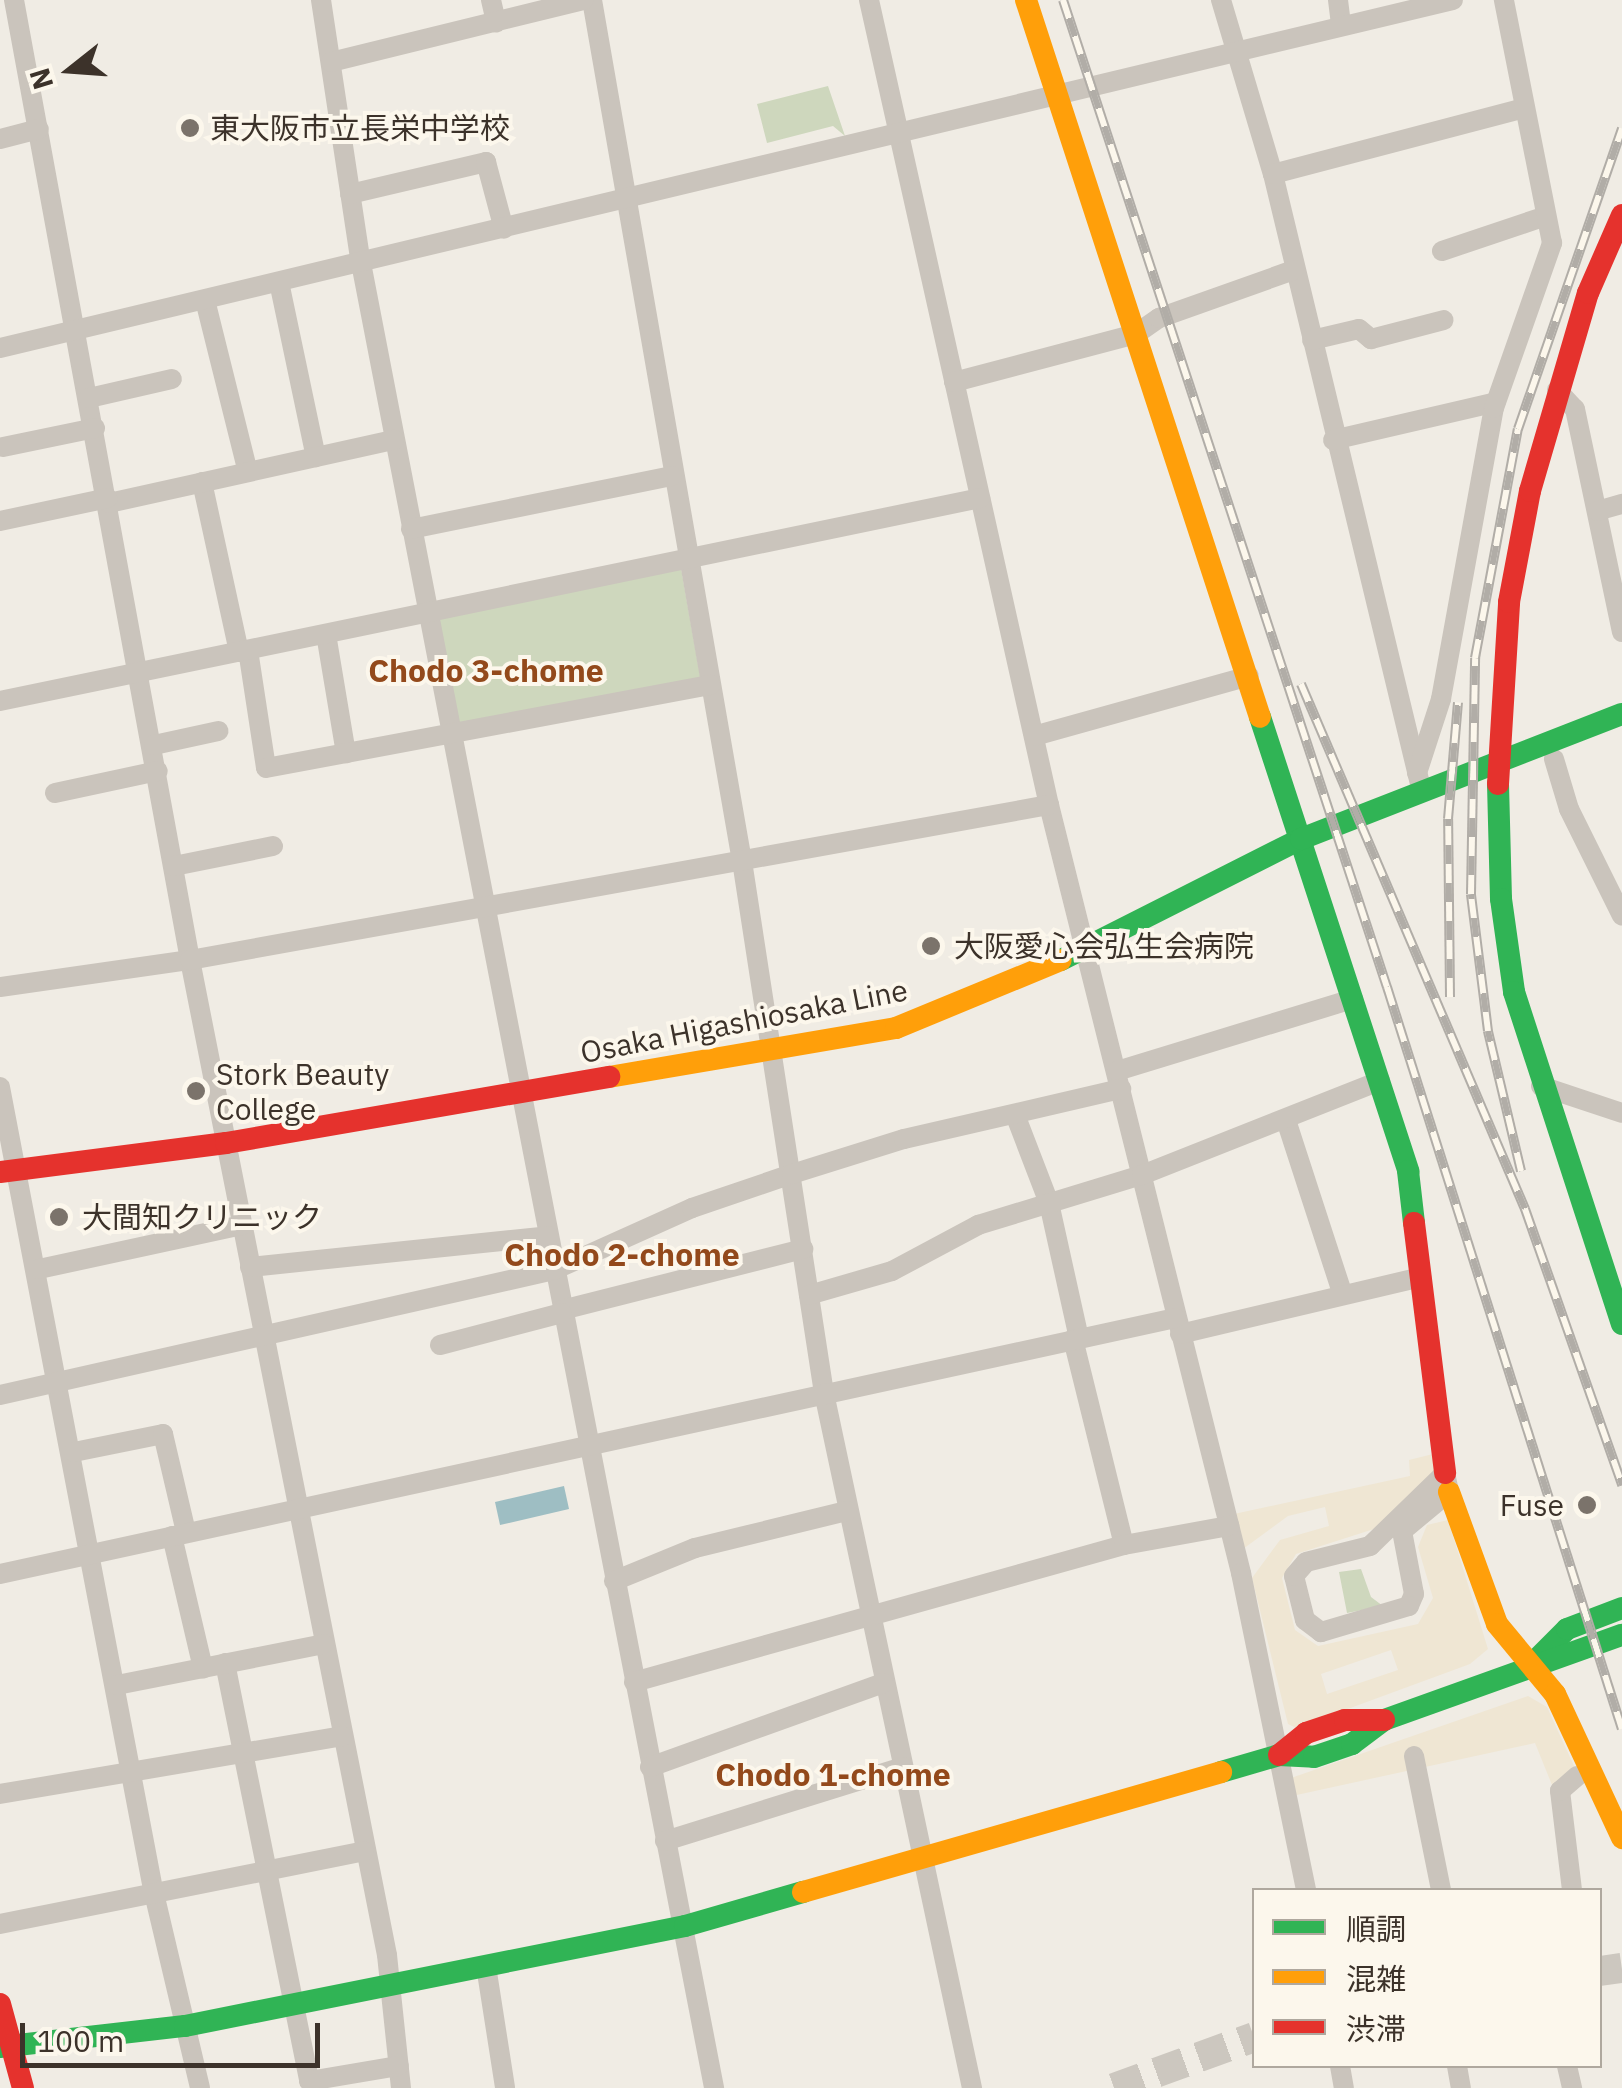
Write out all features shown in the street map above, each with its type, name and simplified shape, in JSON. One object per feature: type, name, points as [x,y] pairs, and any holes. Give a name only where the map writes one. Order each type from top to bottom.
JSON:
[{"type":"street","points":[[14,0],[142,672],[190,960],[390,1985],[400,2077],[309,2081],[224,1664]]},
{"type":"street","points":[[321,0],[361,263],[394,440],[714,2088]]},
{"type":"street","points":[[491,0],[496,22]]},
{"type":"street","points":[[331,62],[588,0],[742,861],[768,1052],[792,1174],[824,1393],[868,1618],[925,1859],[972,2088]]},
{"type":"street","points":[[869,0],[1049,806],[1228,1526],[1306,1888]]},
{"type":"street","points":[[1026,0],[1408,1172],[1447,1482],[1498,1624],[1555,1694],[1622,1838]]},
{"type":"street","points":[[1221,0],[1273,174],[1333,440],[1419,781]]},
{"type":"street","points":[[1338,0],[1340,24]]},
{"type":"street","points":[[0,348],[1453,0]]},
{"type":"street","points":[[1419,781],[1442,699],[1473,499],[1496,402],[1552,243],[1543,217],[1504,0]]},
{"type":"street","points":[[1273,174],[1524,108]]},
{"type":"street","points":[[0,139],[39,129]]},
{"type":"street","points":[[350,194],[486,162],[504,229]]},
{"type":"street","points":[[1622,214],[1614,257],[1557,390],[1517,551],[1497,762],[1505,948],[1541,1086],[1622,1324]]},
{"type":"street","points":[[1442,251],[1543,217]]},
{"type":"street","points":[[954,382],[1136,334],[1159,318],[1294,270]]},
{"type":"street","points":[[279,282],[316,457]]},
{"type":"street","points":[[206,300],[248,472]]},
{"type":"street","points":[[1312,340],[1359,329],[1371,339],[1444,320]]},
{"type":"street","points":[[89,398],[172,379]]},
{"type":"street","points":[[1557,390],[1575,409],[1622,632]]},
{"type":"street","points":[[1333,440],[1496,402]]},
{"type":"street","points":[[3,446],[95,428]]},
{"type":"street","points":[[0,521],[394,440]]},
{"type":"street","points":[[411,529],[672,476]]},
{"type":"street","points":[[202,482],[244,651],[266,768],[710,685]]},
{"type":"street","points":[[0,701],[980,498]]},
{"type":"street","points":[[1596,511],[1622,504]]},
{"type":"street","points":[[326,634],[346,754]]},
{"type":"street","points":[[1034,736],[1249,676]]},
{"type":"street","name":"Osaka Higashiosaka Line","points":[[10,1171],[226,1142],[896,1028],[1086,949],[1419,781],[1497,762],[1622,714]]},
{"type":"street","points":[[154,745],[218,732]]},
{"type":"street","points":[[1554,758],[1570,810],[1622,916]]},
{"type":"street","points":[[55,792],[158,771]]},
{"type":"street","points":[[0,986],[190,960],[1049,806]]},
{"type":"street","points":[[174,866],[273,846]]},
{"type":"street","points":[[0,1395],[554,1270],[692,1208],[792,1174],[904,1139],[1016,1117],[1353,999]]},
{"type":"street","points":[[810,1296],[892,1271],[978,1225],[1142,1176],[1380,1082]]},
{"type":"street","points":[[1541,1086],[1622,1113]]},
{"type":"street","points":[[0,1087],[10,1171],[39,1269],[153,1889],[200,2088]]},
{"type":"street","points":[[1016,1117],[1050,1203],[1076,1339],[1124,1545]]},
{"type":"street","points":[[1286,1120],[1342,1292]]},
{"type":"street","points":[[39,1269],[242,1225]]},
{"type":"street","points":[[250,1267],[548,1236]]},
{"type":"street","points":[[440,1345],[803,1248]]},
{"type":"street","points":[[0,1574],[94,1557],[298,1506],[1076,1339],[1178,1326],[1421,1277]]},
{"type":"street","points":[[74,1452],[162,1434],[203,1668]]},
{"type":"street","points":[[1447,1482],[1402,1531],[1414,1594],[1409,1606],[1321,1632],[1305,1620],[1294,1576],[1306,1562],[1370,1546],[1447,1482]]},
{"type":"street","points":[[614,1581],[695,1548],[847,1511]]},
{"type":"street","points":[[634,1682],[1124,1545],[1228,1526]]},
{"type":"street","points":[[1531,1664],[1567,1629],[1622,1608]]},
{"type":"street","points":[[6,2046],[186,2026],[685,1926],[1279,1755],[1314,1757],[1352,1744],[1384,1720],[1531,1664],[1622,1635]]},
{"type":"street","points":[[117,1684],[324,1644]]},
{"type":"street","points":[[650,1767],[883,1683]]},
{"type":"street","points":[[0,1794],[342,1736]]},
{"type":"street","points":[[1414,1756],[1442,1888]]},
{"type":"street","points":[[664,1840],[903,1767]]},
{"type":"street","points":[[1572,1888],[1560,1791],[1577,1776]]},
{"type":"street","points":[[0,1924],[153,1889],[364,1851]]},
{"type":"street","points":[[486,1966],[504,2088]]},
{"type":"street","points":[[0,2004],[6,2046],[23,2088]]},
{"type":"green space","points":[[828,86],[845,136],[833,126],[767,143],[757,104]]},
{"type":"green space","points":[[681,568],[701,681],[457,724],[436,620]]},
{"type":"green space","points":[[1361,1569],[1371,1597],[1383,1606],[1347,1613],[1339,1572]]},
{"type":"shaded area","points":[[1433,1454],[1434,1472],[1374,1529],[1296,1554],[1282,1578],[1295,1630],[1318,1646],[1418,1624],[1433,1598],[1418,1547],[1427,1525],[1448,1520],[1488,1649],[1470,1664],[1296,1728],[1288,1724],[1252,1578],[1280,1540],[1329,1526],[1325,1507],[1288,1516],[1243,1549],[1234,1514],[1410,1476],[1409,1460]],"holes":[[[1391,1650],[1398,1670],[1327,1694],[1321,1674]]]},
{"type":"shaded area","points":[[1528,1696],[1547,1707],[1574,1766],[1552,1785],[1535,1743],[1292,1796],[1291,1778]]},
{"type":"water","points":[[564,1486],[569,1509],[500,1525],[495,1502]]},
{"type":"tunnel","points":[[1602,1971],[1622,1968]]},
{"type":"tunnel","points":[[1114,2088],[1252,2038]]},
{"type":"railway","points":[[1063,0],[1387,987],[1622,1729]]},
{"type":"railway","points":[[1521,1171],[1488,1031],[1471,894],[1475,658],[1518,429],[1622,128]]},
{"type":"railway","points":[[1301,684],[1525,1209],[1622,1485]]},
{"type":"railway","points":[[1450,997],[1448,819],[1458,702]]},
{"type":"traffic: fast","points":[[1061,960],[1301,839],[1622,714]]},
{"type":"traffic: fast","points":[[1260,717],[1408,1171],[1414,1223]]},
{"type":"traffic: fast","points":[[1498,784],[1501,899],[1514,992],[1622,1324]]},
{"type":"traffic: fast","points":[[1537,1659],[1567,1629],[1622,1608]]},
{"type":"traffic: fast","points":[[1221,1772],[1279,1755],[1314,1757],[1352,1744],[1384,1720],[1622,1635]]},
{"type":"traffic: fast","points":[[0,2047],[185,2026],[685,1926],[803,1892]]},
{"type":"traffic: slow","points":[[1026,0],[1260,717]]},
{"type":"traffic: slow","points":[[609,1077],[896,1028],[1061,960]]},
{"type":"traffic: slow","points":[[1449,1492],[1497,1624],[1555,1694],[1622,1838]]},
{"type":"traffic: slow","points":[[803,1892],[1221,1772]]},
{"type":"traffic: jam","points":[[1498,784],[1509,602],[1530,491],[1588,293],[1622,215]]},
{"type":"traffic: jam","points":[[0,1172],[226,1143],[609,1077]]},
{"type":"traffic: jam","points":[[1414,1223],[1445,1473]]},
{"type":"traffic: jam","points":[[1279,1755],[1306,1733],[1345,1720],[1384,1720]]},
{"type":"traffic: jam","points":[[0,2004],[23,2088]]},
{"type":"place","name":"東大阪市立長栄中学校","points":[[190,128]]},
{"type":"place","name":"大阪愛心会弘生会病院","points":[[931,946]]},
{"type":"place","name":"Stork Beauty College","points":[[196,1091]]},
{"type":"place","name":"大間知クリニック","points":[[59,1217]]},
{"type":"place","name":"Fuse","points":[[1587,1505]]},
{"type":"district","name":"Chodo 3-chome","points":[[486,670]]},
{"type":"district","name":"Chodo 2-chome","points":[[622,1254]]},
{"type":"district","name":"Chodo 1-chome","points":[[833,1774]]}]
